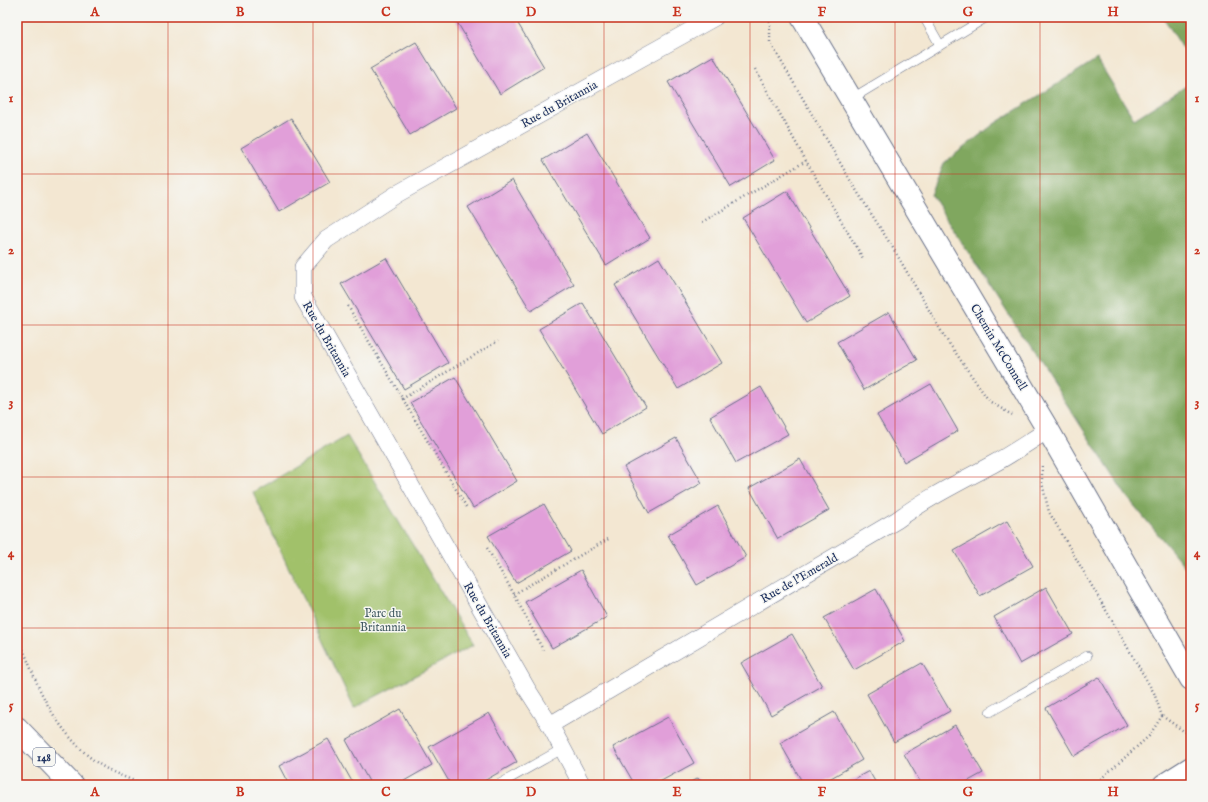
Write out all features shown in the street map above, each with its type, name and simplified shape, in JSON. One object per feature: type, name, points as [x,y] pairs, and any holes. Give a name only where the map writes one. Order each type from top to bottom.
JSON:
[{"type":"main road","name":"Chemin McConnell","points":[[802,17],[851,99],[1039,435],[1191,679]]},
{"type":"main road","name":"148","points":[[17,728],[72,785]]},
{"type":"main road","points":[[1164,785],[1191,768]]},
{"type":"street","name":"Rue du Britannia","points":[[582,785],[550,725],[303,297],[302,267],[326,240],[410,187],[715,17]]},
{"type":"street","name":"Rue de l'Emerald","points":[[550,725],[897,520],[912,509],[965,478],[994,464],[1039,435]]},
{"type":"lane","points":[[924,17],[940,45]]},
{"type":"lane","points":[[851,99],[987,17]]},
{"type":"lane","points":[[990,712],[1088,656]]},
{"type":"lane","points":[[498,785],[562,749]]},
{"type":"path","points":[[770,17],[770,42],[853,185],[893,248],[944,336],[989,401],[1016,417],[1039,435],[1042,461],[1042,483],[1049,512],[1154,693],[1162,716],[1188,734]]},
{"type":"path","points":[[755,69],[806,161],[864,260]]},
{"type":"path","points":[[702,222],[806,161]]},
{"type":"path","points":[[348,306],[467,508]]},
{"type":"path","points":[[402,399],[498,341]]},
{"type":"path","points":[[514,594],[610,538]]},
{"type":"path","points":[[487,548],[514,594],[543,650]]},
{"type":"path","points":[[17,639],[44,699],[63,728],[84,751],[101,766],[144,785]]},
{"type":"path","points":[[1094,785],[1148,736],[1162,716]]},
{"type":"green space","points":[[1163,17],[1191,17],[1191,61]]},
{"type":"green space","points":[[1097,59],[1134,119],[1191,83],[1191,574],[1127,497],[931,195],[944,163],[994,124]]},
{"type":"green space","name":"Parc du Britannia","points":[[347,436],[473,645],[354,708],[253,492]]},
{"type":"building","points":[[454,17],[514,17],[544,67],[500,94]]},
{"type":"building","points":[[416,42],[456,108],[410,135],[370,69]]},
{"type":"building","points":[[713,56],[775,160],[731,187],[668,82]]},
{"type":"building","points":[[291,118],[330,182],[279,212],[241,148]]},
{"type":"building","points":[[587,133],[650,238],[606,265],[543,160]]},
{"type":"building","points":[[512,180],[574,285],[531,311],[468,207]]},
{"type":"building","points":[[787,191],[850,296],[806,323],[743,218]]},
{"type":"building","points":[[386,258],[448,363],[404,389],[341,284]]},
{"type":"building","points":[[659,258],[722,363],[678,389],[615,285]]},
{"type":"building","points":[[583,303],[646,407],[602,434],[539,329]]},
{"type":"building","points":[[889,312],[917,360],[864,390],[837,342]]},
{"type":"building","points":[[455,377],[517,481],[473,508],[410,403]]},
{"type":"building","points":[[931,384],[958,431],[904,462],[877,415]]},
{"type":"building","points":[[761,387],[788,434],[736,463],[710,417]]},
{"type":"building","points":[[676,438],[702,483],[649,513],[624,467]]},
{"type":"building","points":[[800,459],[829,510],[778,539],[749,488]]},
{"type":"building","points":[[544,504],[571,551],[516,583],[488,536]]},
{"type":"building","points":[[718,506],[746,557],[697,585],[668,535]]},
{"type":"building","points":[[1007,521],[1033,566],[980,596],[954,551]]},
{"type":"building","points":[[581,570],[607,617],[552,648],[525,602]]},
{"type":"building","points":[[1046,587],[1073,634],[1020,664],[994,617]]},
{"type":"building","points":[[876,589],[905,641],[854,670],[824,618]]},
{"type":"building","points":[[792,634],[822,686],[771,715],[741,663]]},
{"type":"building","points":[[922,663],[950,711],[894,742],[867,694]]},
{"type":"building","points":[[1099,677],[1127,725],[1074,756],[1046,708]]},
{"type":"building","points":[[400,709],[432,765],[397,785],[371,785],[346,740]]},
{"type":"building","points":[[834,712],[862,760],[819,785],[804,785],[780,743]]},
{"type":"building","points":[[489,713],[517,762],[477,785],[451,785],[429,747]]},
{"type":"building","points":[[668,717],[694,763],[654,785],[635,785],[613,747]]},
{"type":"building","points":[[955,725],[983,773],[961,785],[922,785],[904,754]]},
{"type":"building","points":[[328,739],[354,785],[289,785],[279,766]]},
{"type":"building","points":[[869,771],[877,785],[843,785]]},
{"type":"building","points":[[698,778],[703,785],[685,785]]}]
